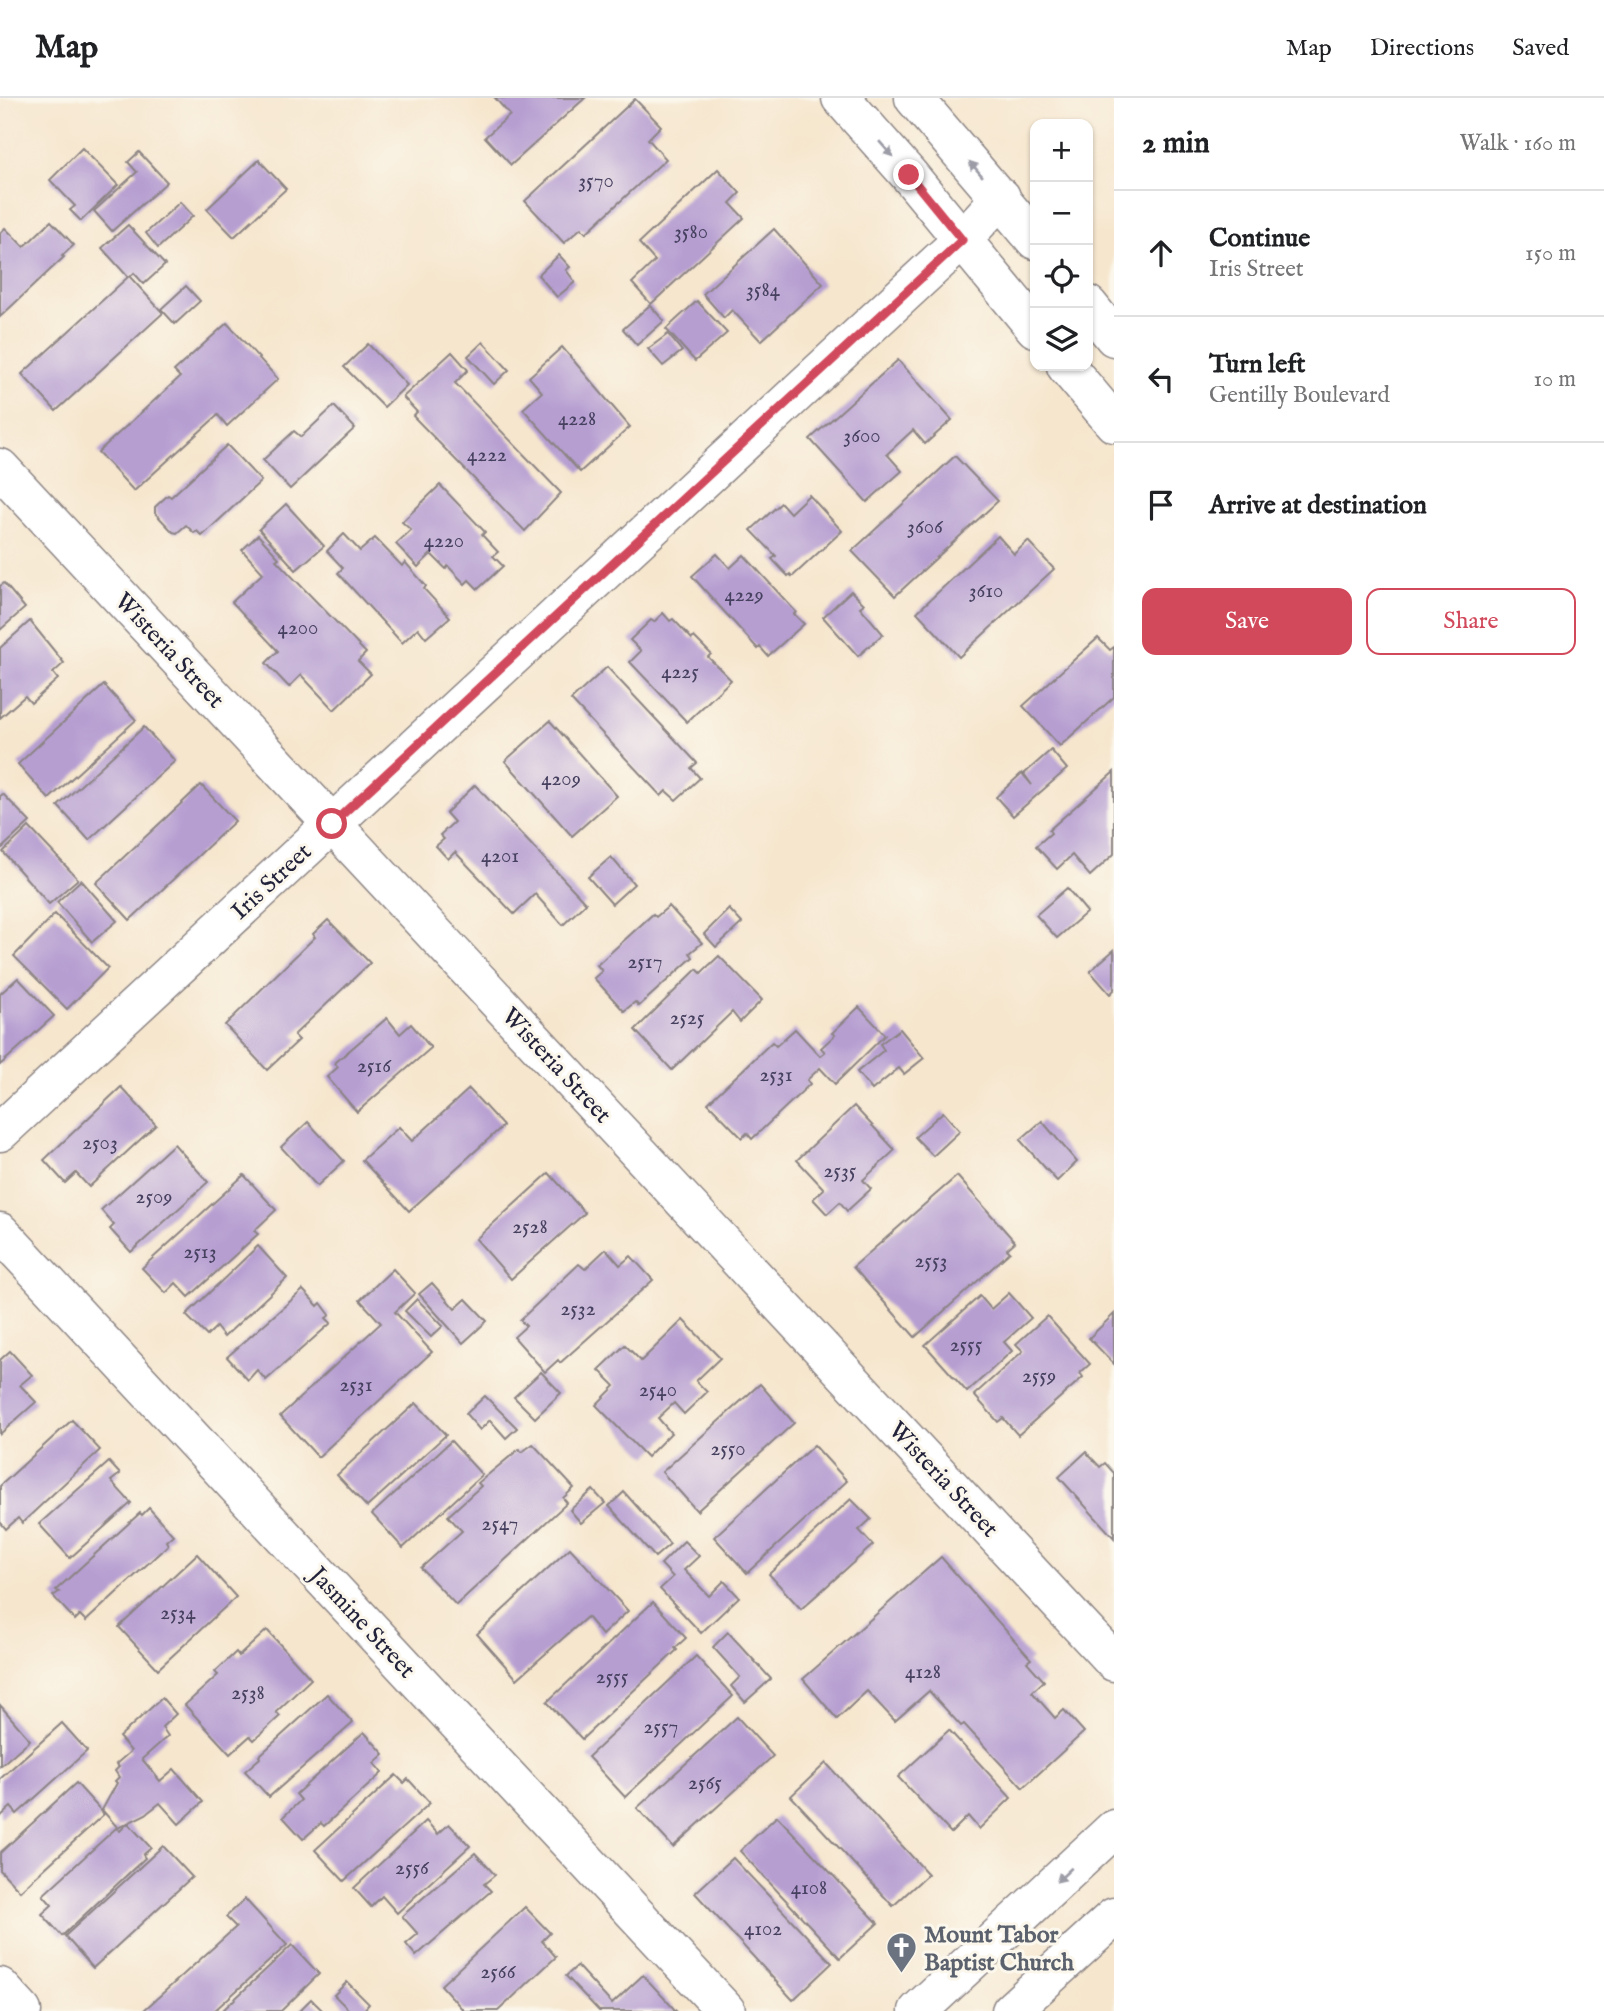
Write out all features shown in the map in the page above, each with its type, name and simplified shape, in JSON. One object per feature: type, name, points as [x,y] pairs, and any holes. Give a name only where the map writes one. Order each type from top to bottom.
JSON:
[{"type":"street","points":[[841,98],[1030,322]]},
{"type":"street","points":[[914,98],[1030,234]]},
{"type":"street","name":"Iris Street","points":[[0,1132],[962,240],[1001,197]]},
{"type":"street","points":[[1090,308],[1114,337]]},
{"type":"street","points":[[1070,371],[1114,423]]},
{"type":"street","name":"Wisteria Street","points":[[0,468],[1114,1662]]},
{"type":"street","name":"Jasmine Street","points":[[0,1232],[726,2011]]},
{"type":"street","points":[[918,2011],[1114,1829]]},
{"type":"street","points":[[1011,2011],[1114,1917]]},
{"type":"street","points":[[0,1987],[22,2011]]},
{"type":"building","points":[[495,98],[585,98],[511,165],[485,137],[510,115]]},
{"type":"building","points":[[635,99],[661,126],[648,139],[666,159],[586,233],[581,228],[564,243],[525,201]]},
{"type":"building","points":[[82,148],[118,185],[81,221],[70,210],[75,206],[50,180]]},
{"type":"building","points":[[139,152],[167,182],[112,231],[94,211],[137,172],[128,162]]},
{"type":"building","points":[[259,160],[286,189],[234,237],[207,209]]},
{"type":"building","points":[[718,169],[740,193],[730,203],[744,218],[651,304],[632,283],[655,261],[639,243]]},
{"type":"building","points":[[180,202],[193,216],[158,248],[146,233]]},
{"type":"building","points":[[51,221],[74,245],[0,317],[0,233],[5,228],[24,247]]},
{"type":"building","points":[[128,225],[165,265],[144,284],[134,273],[130,277],[163,313],[56,411],[22,374],[128,277],[102,248]]},
{"type":"building","points":[[774,229],[823,284],[761,341],[732,310],[724,318],[703,294]]},
{"type":"building","points":[[559,255],[570,267],[566,270],[575,282],[557,297],[538,275]]},
{"type":"building","points":[[186,286],[200,301],[175,324],[161,309]]},
{"type":"building","points":[[697,301],[727,333],[695,361],[666,329]]},
{"type":"building","points":[[650,305],[664,321],[637,345],[623,329]]},
{"type":"building","points":[[227,323],[278,379],[227,426],[218,415],[134,491],[98,452],[180,377],[174,371]]},
{"type":"building","points":[[668,334],[682,351],[663,366],[648,349]]},
{"type":"building","points":[[483,342],[509,370],[494,384],[468,356]]},
{"type":"building","points":[[368,344],[407,385],[384,407],[344,367]]},
{"type":"building","points":[[562,347],[630,427],[580,472],[523,409],[542,392],[529,377]]},
{"type":"building","points":[[452,352],[468,370],[455,383],[561,493],[525,531],[413,416],[417,412],[403,397]]},
{"type":"building","points":[[898,360],[952,420],[925,444],[913,430],[887,454],[902,471],[867,502],[810,439]]},
{"type":"building","points":[[334,406],[355,428],[290,489],[263,460],[294,431],[301,437]]},
{"type":"building","points":[[227,445],[261,481],[202,536],[186,525],[177,533],[173,532],[155,513],[155,507],[168,495],[171,497]]},
{"type":"building","points":[[955,456],[998,501],[895,596],[852,551]]},
{"type":"building","points":[[440,485],[485,532],[482,535],[498,552],[493,556],[503,566],[478,589],[469,580],[465,584],[448,566],[446,569],[431,554],[418,567],[396,544],[411,530],[402,522]]},
{"type":"building","points":[[809,495],[842,531],[792,577],[772,559],[776,556],[751,530],[781,503],[790,513]]},
{"type":"building","points":[[286,504],[324,546],[296,570],[259,529]]},
{"type":"building","points":[[344,534],[360,551],[375,538],[402,566],[405,562],[426,586],[424,589],[450,617],[426,638],[418,628],[402,643],[338,573],[343,568],[327,551]]},
{"type":"building","points":[[258,535],[279,558],[276,560],[366,653],[358,661],[371,674],[334,710],[301,675],[289,687],[266,663],[278,651],[232,602],[263,573],[242,550]]},
{"type":"building","points":[[998,536],[1014,554],[1028,541],[1054,569],[959,657],[917,612]]},
{"type":"building","points":[[717,554],[730,568],[744,555],[804,624],[768,656],[760,647],[758,649],[692,576]]},
{"type":"building","points":[[4,583],[25,608],[0,630],[0,586]]},
{"type":"building","points":[[851,591],[864,604],[860,607],[883,634],[858,656],[823,617]]},
{"type":"building","points":[[663,613],[670,621],[673,619],[692,639],[694,637],[711,654],[708,657],[731,680],[687,722],[630,662],[641,651],[630,640],[651,620],[654,622]]},
{"type":"building","points":[[30,621],[64,663],[53,673],[58,679],[31,703],[25,696],[0,718],[0,648]]},
{"type":"building","points":[[1098,638],[1110,650],[1114,647],[1114,697],[1060,746],[1023,706]]},
{"type":"building","points":[[607,667],[697,763],[691,768],[700,778],[676,800],[666,791],[661,796],[571,700]]},
{"type":"building","points":[[104,685],[136,720],[49,799],[18,764]]},
{"type":"building","points":[[550,721],[617,796],[572,836],[505,761]]},
{"type":"building","points":[[144,727],[175,761],[89,840],[58,806]]},
{"type":"building","points":[[1051,750],[1067,769],[1013,816],[996,797],[1022,773],[1032,785],[1024,774]]},
{"type":"building","points":[[1114,772],[1114,854],[1090,876],[1072,855],[1057,869],[1036,846],[1051,833],[1049,830]]},
{"type":"building","points":[[201,785],[235,821],[130,920],[96,883]]},
{"type":"building","points":[[475,785],[586,903],[563,925],[535,894],[514,914],[455,852],[448,859],[436,846],[444,839],[440,835],[454,822],[446,813]]},
{"type":"building","points":[[3,794],[30,822],[2,848],[0,796]]},
{"type":"building","points":[[29,827],[78,879],[49,904],[3,852]]},
{"type":"building","points":[[611,857],[634,884],[612,904],[588,877]]},
{"type":"building","points":[[81,880],[117,921],[92,942],[57,902]]},
{"type":"building","points":[[1067,888],[1087,912],[1057,938],[1036,915]]},
{"type":"building","points":[[669,906],[702,943],[690,953],[693,957],[639,1006],[635,1002],[624,1011],[594,978],[602,971],[597,965],[653,914],[656,917]]},
{"type":"building","points":[[729,909],[742,923],[716,947],[704,934]]},
{"type":"building","points":[[55,914],[108,968],[67,1009],[14,956]]},
{"type":"building","points":[[328,920],[370,963],[294,1035],[299,1040],[267,1070],[225,1025],[315,937],[313,934]]},
{"type":"building","points":[[1114,950],[1114,990],[1110,994],[1090,971]]},
{"type":"building","points":[[719,956],[762,1000],[740,1022],[732,1012],[672,1070],[635,1030],[697,969],[701,973]]},
{"type":"building","points":[[18,978],[54,1016],[0,1065],[0,994]]},
{"type":"building","points":[[859,1007],[885,1035],[835,1084],[820,1068],[807,1080],[810,1084],[752,1139],[747,1133],[742,1138],[708,1103],[772,1042],[776,1046],[795,1029],[820,1056],[825,1052],[821,1048],[835,1035],[832,1033]]},
{"type":"building","points":[[387,1018],[400,1034],[411,1024],[431,1048],[357,1112],[327,1077],[338,1067],[335,1063]]},
{"type":"building","points":[[900,1029],[924,1058],[904,1074],[899,1068],[872,1090],[857,1072],[884,1050],[880,1044]]},
{"type":"building","points":[[121,1087],[156,1125],[89,1187],[76,1173],[65,1183],[44,1160]]},
{"type":"building","points":[[469,1089],[503,1126],[409,1211],[362,1160],[399,1127],[412,1141]]},
{"type":"building","points":[[854,1106],[895,1150],[863,1180],[871,1189],[847,1211],[840,1202],[827,1214],[813,1199],[824,1189],[797,1160]]},
{"type":"building","points":[[943,1112],[960,1131],[933,1156],[915,1137]]},
{"type":"building","points":[[1042,1121],[1077,1162],[1057,1181],[1020,1140]]},
{"type":"building","points":[[308,1122],[344,1161],[317,1186],[281,1147]]},
{"type":"building","points":[[174,1144],[208,1182],[131,1252],[110,1229],[114,1225],[101,1210]]},
{"type":"building","points":[[549,1173],[585,1213],[511,1279],[476,1239]]},
{"type":"building","points":[[244,1175],[276,1210],[254,1231],[258,1234],[189,1297],[176,1283],[166,1293],[142,1268]]},
{"type":"building","points":[[957,1176],[1015,1242],[1007,1249],[1010,1252],[915,1337],[853,1267]]},
{"type":"building","points":[[258,1246],[287,1278],[224,1337],[216,1327],[207,1336],[186,1315]]},
{"type":"building","points":[[606,1249],[620,1265],[631,1256],[653,1280],[560,1363],[558,1360],[545,1372],[514,1337],[526,1326],[520,1320],[579,1264],[585,1269]]},
{"type":"building","points":[[393,1269],[415,1293],[395,1312],[432,1352],[318,1457],[280,1416],[381,1323],[360,1300]]},
{"type":"building","points":[[432,1283],[455,1309],[466,1299],[487,1321],[463,1343],[419,1294]]},
{"type":"building","points":[[303,1290],[318,1306],[321,1303],[330,1315],[326,1318],[331,1323],[266,1380],[257,1370],[248,1380],[227,1357]]},
{"type":"building","points":[[1009,1293],[1031,1318],[1004,1342],[1012,1351],[967,1392],[925,1345],[980,1296],[991,1309]]},
{"type":"building","points":[[417,1299],[443,1326],[431,1337],[405,1311]]},
{"type":"building","points":[[1114,1314],[1114,1364],[1089,1338]]},
{"type":"building","points":[[1047,1316],[1090,1364],[1080,1373],[1083,1377],[1018,1435],[1003,1418],[998,1422],[974,1395],[1023,1351],[1016,1344]]},
{"type":"building","points":[[683,1320],[720,1358],[696,1381],[707,1392],[684,1414],[674,1403],[658,1418],[671,1433],[647,1457],[596,1405],[615,1386],[599,1370],[625,1345],[641,1361]]},
{"type":"building","points":[[10,1351],[32,1375],[20,1385],[36,1402],[0,1434],[0,1360]]},
{"type":"building","points":[[541,1372],[561,1393],[535,1418],[514,1397]]},
{"type":"building","points":[[760,1384],[794,1423],[697,1511],[662,1472]]},
{"type":"building","points":[[485,1396],[517,1428],[506,1438],[490,1420],[480,1430],[466,1414]]},
{"type":"building","points":[[416,1403],[446,1435],[367,1507],[337,1475]]},
{"type":"building","points":[[72,1420],[100,1450],[22,1523],[18,1518],[6,1529],[0,1522],[0,1486]]},
{"type":"building","points":[[451,1441],[482,1475],[403,1548],[372,1514]]},
{"type":"building","points":[[533,1444],[574,1488],[563,1498],[567,1503],[456,1605],[421,1568],[462,1531],[448,1516],[481,1486],[478,1483],[519,1449],[522,1452]]},
{"type":"building","points":[[814,1445],[847,1481],[747,1573],[714,1537]]},
{"type":"building","points":[[1086,1452],[1100,1467],[1105,1463],[1114,1473],[1114,1538],[1059,1477]]},
{"type":"building","points":[[109,1462],[120,1474],[111,1481],[131,1503],[70,1558],[39,1524]]},
{"type":"building","points":[[593,1490],[605,1503],[581,1523],[570,1510]]},
{"type":"building","points":[[624,1492],[670,1544],[655,1557],[609,1506]]},
{"type":"building","points":[[851,1499],[871,1519],[859,1530],[873,1545],[801,1609],[769,1574]]},
{"type":"building","points":[[149,1508],[173,1535],[166,1541],[168,1545],[86,1621],[80,1615],[75,1620],[53,1596],[59,1592],[56,1590],[140,1513],[142,1515]]},
{"type":"building","points":[[684,1541],[699,1556],[684,1570],[709,1596],[724,1581],[739,1597],[701,1633],[660,1589],[673,1577],[661,1564]]},
{"type":"building","points":[[570,1548],[628,1611],[602,1635],[587,1617],[517,1679],[477,1634]]},
{"type":"building","points":[[197,1554],[236,1597],[158,1669],[119,1627]]},
{"type":"building","points":[[941,1557],[1031,1659],[1027,1662],[1044,1681],[1032,1692],[1055,1718],[1064,1710],[1084,1732],[1023,1788],[964,1724],[961,1726],[929,1691],[895,1721],[867,1691],[837,1719],[803,1679]]},
{"type":"building","points":[[653,1602],[686,1638],[675,1648],[677,1650],[582,1739],[547,1702]]},
{"type":"building","points":[[267,1630],[311,1679],[276,1712],[280,1716],[254,1740],[250,1736],[230,1754],[185,1705],[218,1675],[215,1672],[236,1652],[239,1656]]},
{"type":"building","points":[[728,1632],[771,1679],[745,1702],[731,1686],[740,1677],[713,1647]]},
{"type":"building","points":[[696,1656],[733,1696],[625,1797],[588,1757]]},
{"type":"building","points":[[327,1694],[353,1723],[269,1797],[245,1771]]},
{"type":"building","points":[[162,1698],[176,1714],[162,1727],[168,1736],[142,1759],[160,1781],[174,1769],[203,1802],[179,1824],[160,1803],[146,1814],[118,1828],[102,1810],[119,1777],[115,1771],[119,1767],[116,1764],[131,1751],[119,1737]]},
{"type":"building","points":[[0,1705],[30,1740],[0,1766]]},
{"type":"building","points":[[737,1717],[773,1756],[673,1847],[637,1808]]},
{"type":"building","points":[[62,1723],[87,1751],[17,1814],[11,1807],[0,1817],[0,1779]]},
{"type":"building","points":[[949,1730],[1011,1798],[979,1829],[968,1816],[951,1833],[898,1777]]},
{"type":"building","points":[[364,1732],[384,1754],[374,1763],[382,1773],[324,1826],[321,1823],[303,1839],[283,1817],[301,1800],[296,1794]]},
{"type":"building","points":[[826,1763],[928,1874],[893,1906],[791,1796]]},
{"type":"building","points":[[396,1775],[404,1783],[408,1779],[430,1803],[344,1881],[315,1850]]},
{"type":"building","points":[[76,1783],[104,1814],[20,1891],[0,1870],[0,1853]]},
{"type":"building","points":[[777,1816],[878,1923],[840,1958],[740,1851]]},
{"type":"building","points":[[426,1821],[438,1834],[449,1824],[470,1846],[397,1913],[382,1896],[371,1907],[354,1888]]},
{"type":"building","points":[[128,1823],[151,1848],[143,1855],[145,1858],[62,1936],[42,1914],[52,1905],[43,1895],[116,1828],[120,1831]]},
{"type":"building","points":[[163,1846],[192,1877],[93,1968],[65,1936]]},
{"type":"building","points":[[475,1853],[495,1875],[484,1884],[491,1891],[416,1956],[406,1944],[418,1934],[402,1916]]},
{"type":"building","points":[[733,1858],[832,1963],[793,2000],[695,1893]]},
{"type":"building","points":[[245,1899],[287,1945],[214,2011],[143,2011],[236,1927],[226,1917]]},
{"type":"building","points":[[525,1907],[550,1933],[542,1941],[556,1957],[498,2011],[464,2011],[441,1985]]},
{"type":"building","points":[[292,1945],[319,1974],[281,2011],[222,2011]]},
{"type":"building","points":[[577,1966],[612,2004],[643,1975],[676,2011],[599,2011],[566,1976]]},
{"type":"building","points":[[347,1982],[369,2004],[363,2011],[350,2011],[334,1995]]},
{"type":"building","points":[[311,1999],[323,2011],[299,2011]]},
{"type":"place","name":"Mount Tabor Baptist Church","points":[[901,1975]]},
{"type":"route","points":[[332,824],[962,240],[909,175]]}]
